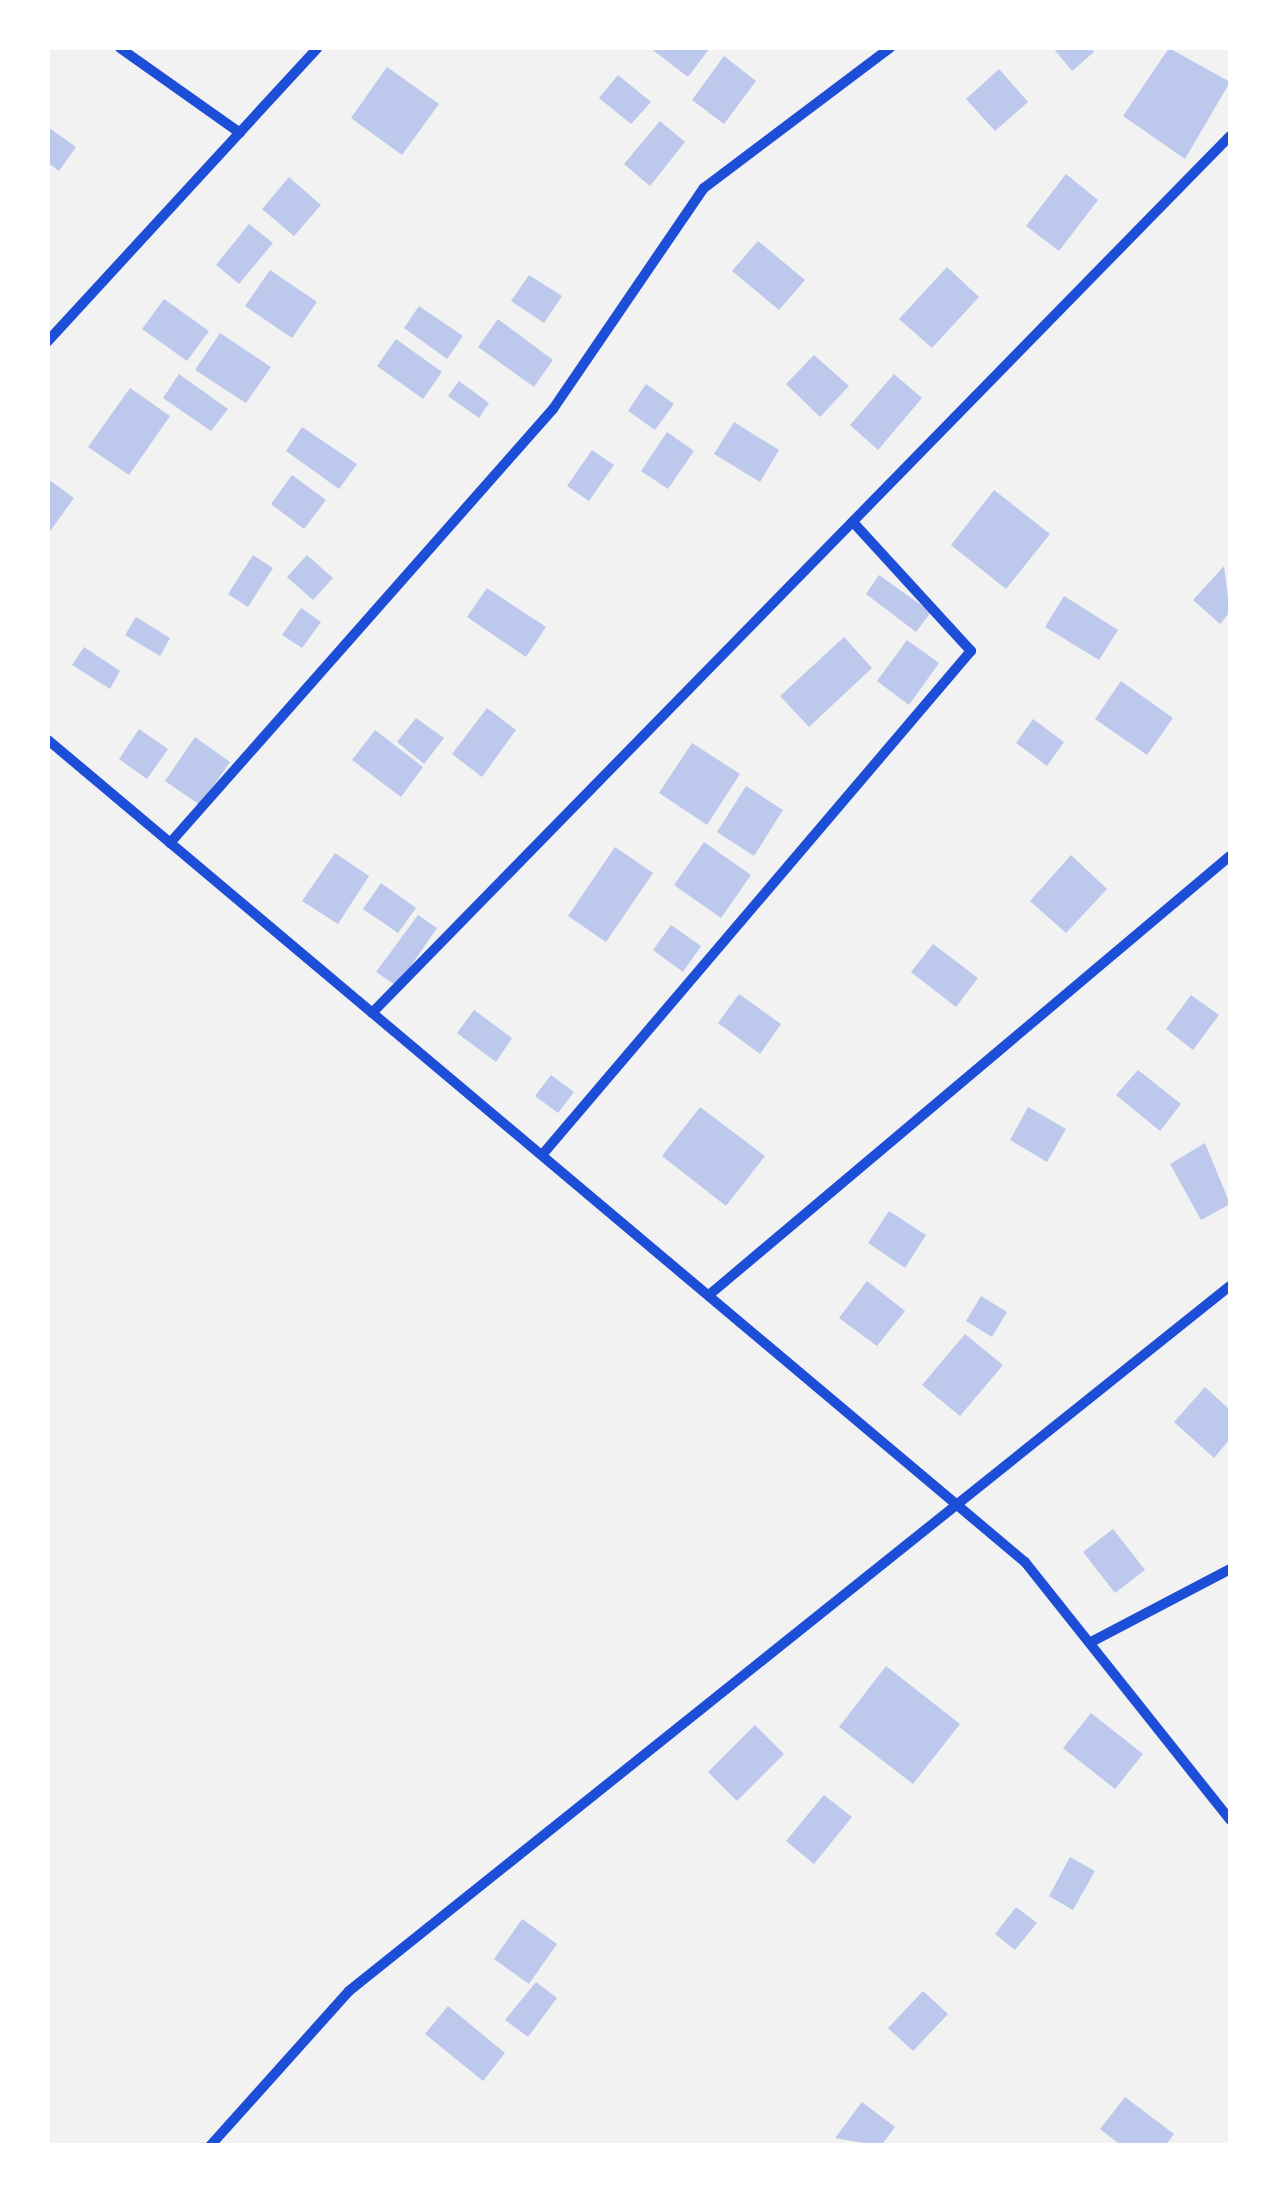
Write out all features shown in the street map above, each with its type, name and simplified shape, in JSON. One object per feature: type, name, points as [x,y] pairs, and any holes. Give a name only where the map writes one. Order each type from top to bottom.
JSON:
[{"type":"street","points":[[120,48],[240,133]]},
{"type":"street","points":[[48,340],[317,48]]},
{"type":"street","points":[[170,843],[552,408],[704,188],[890,48]]},
{"type":"street","points":[[372,1013],[1230,136]]},
{"type":"street","points":[[542,1155],[971,651],[853,522]]},
{"type":"street","points":[[48,740],[1025,1562],[1094,1642],[1230,1820]]},
{"type":"street","points":[[708,1296],[1230,856]]},
{"type":"street","points":[[210,2146],[349,1991],[952,1500],[1230,1286]]},
{"type":"street","points":[[1094,1642],[1230,1569]]},
{"type":"building","points":[[650,48],[710,48],[688,77]]},
{"type":"building","points":[[1053,48],[1090,48],[1094,52],[1072,71]]},
{"type":"building","points":[[1169,48],[1230,82],[1185,159],[1123,116]]},
{"type":"building","points":[[724,56],[756,81],[724,124],[692,100]]},
{"type":"building","points":[[387,67],[439,104],[402,155],[351,118]]},
{"type":"building","points":[[999,69],[1028,102],[995,131],[966,99]]},
{"type":"building","points":[[618,75],[651,102],[631,124],[599,98]]},
{"type":"building","points":[[660,121],[685,142],[650,186],[624,164]]},
{"type":"building","points":[[48,127],[76,147],[59,171],[48,163]]},
{"type":"building","points":[[1066,174],[1098,200],[1059,251],[1026,226]]},
{"type":"building","points":[[289,177],[321,205],[294,236],[262,209]]},
{"type":"building","points":[[249,224],[273,243],[239,284],[216,265]]},
{"type":"building","points":[[758,241],[805,280],[779,310],[732,271]]},
{"type":"building","points":[[947,267],[979,297],[932,348],[899,319]]},
{"type":"building","points":[[270,270],[317,302],[292,338],[245,306]]},
{"type":"building","points":[[529,275],[562,296],[544,323],[511,301]]},
{"type":"building","points":[[164,299],[209,331],[187,361],[142,329]]},
{"type":"building","points":[[419,306],[463,336],[447,359],[404,328]]},
{"type":"building","points":[[498,319],[553,360],[534,387],[478,347]]},
{"type":"building","points":[[220,333],[271,367],[246,403],[195,370]]},
{"type":"building","points":[[396,339],[442,372],[423,399],[377,366]]},
{"type":"building","points":[[814,355],[849,386],[820,417],[786,384]]},
{"type":"building","points":[[179,374],[228,409],[211,431],[163,398]]},
{"type":"building","points":[[894,374],[922,398],[878,450],[850,425]]},
{"type":"building","points":[[459,381],[489,403],[479,418],[448,396]]},
{"type":"building","points":[[646,384],[674,404],[655,430],[628,411]]},
{"type":"building","points":[[130,388],[170,416],[129,475],[88,447]]},
{"type":"building","points":[[734,422],[779,450],[760,482],[714,454]]},
{"type":"building","points":[[302,427],[357,464],[339,489],[286,451]]},
{"type":"building","points":[[667,432],[694,451],[668,489],[641,471]]},
{"type":"building","points":[[592,450],[614,465],[589,501],[567,486]]},
{"type":"building","points":[[292,475],[326,500],[304,529],[271,504]]},
{"type":"building","points":[[48,479],[74,498],[48,534]]},
{"type":"building","points":[[994,490],[1050,534],[1006,589],[951,545]]},
{"type":"building","points":[[253,555],[273,568],[248,607],[228,594]]},
{"type":"building","points":[[307,555],[333,578],[313,600],[287,577]]},
{"type":"building","points":[[1224,566],[1230,612],[1220,624],[1193,600]]},
{"type":"building","points":[[879,575],[931,612],[916,632],[866,594]]},
{"type":"building","points":[[487,588],[546,627],[526,657],[467,617]]},
{"type":"building","points":[[1064,596],[1118,630],[1099,660],[1045,627]]},
{"type":"building","points":[[301,608],[321,622],[302,648],[282,635]]},
{"type":"building","points":[[136,617],[170,638],[160,656],[125,635]]},
{"type":"building","points":[[844,637],[872,668],[809,727],[780,696]]},
{"type":"building","points":[[907,640],[939,663],[909,705],[877,681]]},
{"type":"building","points":[[84,647],[120,671],[110,689],[72,665]]},
{"type":"building","points":[[1121,681],[1173,718],[1147,755],[1095,719]]},
{"type":"building","points":[[487,708],[516,730],[482,777],[452,754]]},
{"type":"building","points":[[416,718],[444,738],[424,764],[397,742]]},
{"type":"building","points":[[1033,719],[1064,742],[1047,766],[1016,743]]},
{"type":"building","points":[[139,729],[168,749],[147,779],[119,759]]},
{"type":"building","points":[[375,730],[423,767],[401,797],[352,760]]},
{"type":"building","points":[[195,737],[230,762],[200,805],[165,781]]},
{"type":"building","points":[[692,743],[740,774],[707,825],[659,793]]},
{"type":"building","points":[[746,786],[783,810],[754,856],[717,832]]},
{"type":"building","points":[[704,842],[751,875],[721,918],[674,885]]},
{"type":"building","points":[[615,847],[653,873],[606,942],[568,916]]},
{"type":"building","points":[[335,853],[369,876],[338,924],[302,901]]},
{"type":"building","points":[[1071,855],[1107,889],[1066,933],[1030,901]]},
{"type":"building","points":[[381,883],[416,908],[398,933],[363,909]]},
{"type":"building","points":[[418,915],[437,928],[397,986],[376,972]]},
{"type":"building","points":[[671,925],[701,946],[683,972],[653,950]]},
{"type":"building","points":[[933,944],[978,978],[956,1007],[911,972]]},
{"type":"building","points":[[739,994],[781,1024],[760,1054],[718,1023]]},
{"type":"building","points":[[1191,995],[1219,1015],[1193,1050],[1166,1029]]},
{"type":"building","points":[[474,1010],[512,1038],[496,1062],[457,1033]]},
{"type":"building","points":[[1138,1070],[1181,1104],[1160,1131],[1116,1095]]},
{"type":"building","points":[[551,1075],[574,1092],[558,1113],[535,1096]]},
{"type":"building","points":[[700,1107],[765,1156],[726,1206],[662,1156]]},
{"type":"building","points":[[1028,1107],[1066,1129],[1047,1162],[1010,1140]]},
{"type":"building","points":[[1205,1143],[1230,1204],[1201,1220],[1170,1164]]},
{"type":"building","points":[[889,1211],[926,1235],[905,1268],[868,1243]]},
{"type":"building","points":[[867,1281],[905,1311],[877,1346],[839,1318]]},
{"type":"building","points":[[981,1296],[1007,1312],[992,1337],[966,1321]]},
{"type":"building","points":[[965,1334],[1003,1365],[960,1416],[922,1385]]},
{"type":"building","points":[[1205,1387],[1230,1410],[1230,1439],[1214,1458],[1174,1422]]},
{"type":"building","points":[[1113,1529],[1145,1570],[1115,1593],[1083,1552]]},
{"type":"building","points":[[886,1666],[960,1724],[913,1784],[839,1727]]},
{"type":"building","points":[[1091,1713],[1143,1754],[1115,1789],[1063,1748]]},
{"type":"building","points":[[755,1725],[784,1754],[737,1801],[708,1772]]},
{"type":"building","points":[[824,1795],[852,1817],[814,1864],[786,1841]]},
{"type":"building","points":[[1070,1857],[1095,1871],[1073,1910],[1049,1896]]},
{"type":"building","points":[[1016,1907],[1037,1923],[1015,1950],[995,1934]]},
{"type":"building","points":[[522,1919],[557,1944],[529,1984],[494,1959]]},
{"type":"building","points":[[536,1982],[557,1998],[528,2037],[505,2020]]},
{"type":"building","points":[[923,1991],[948,2014],[913,2051],[888,2028]]},
{"type":"building","points":[[448,2006],[505,2053],[483,2081],[425,2034]]},
{"type":"building","points":[[1125,2097],[1174,2134],[1165,2146],[1122,2146],[1100,2129]]},
{"type":"building","points":[[862,2102],[895,2127],[881,2146],[835,2138]]}]
